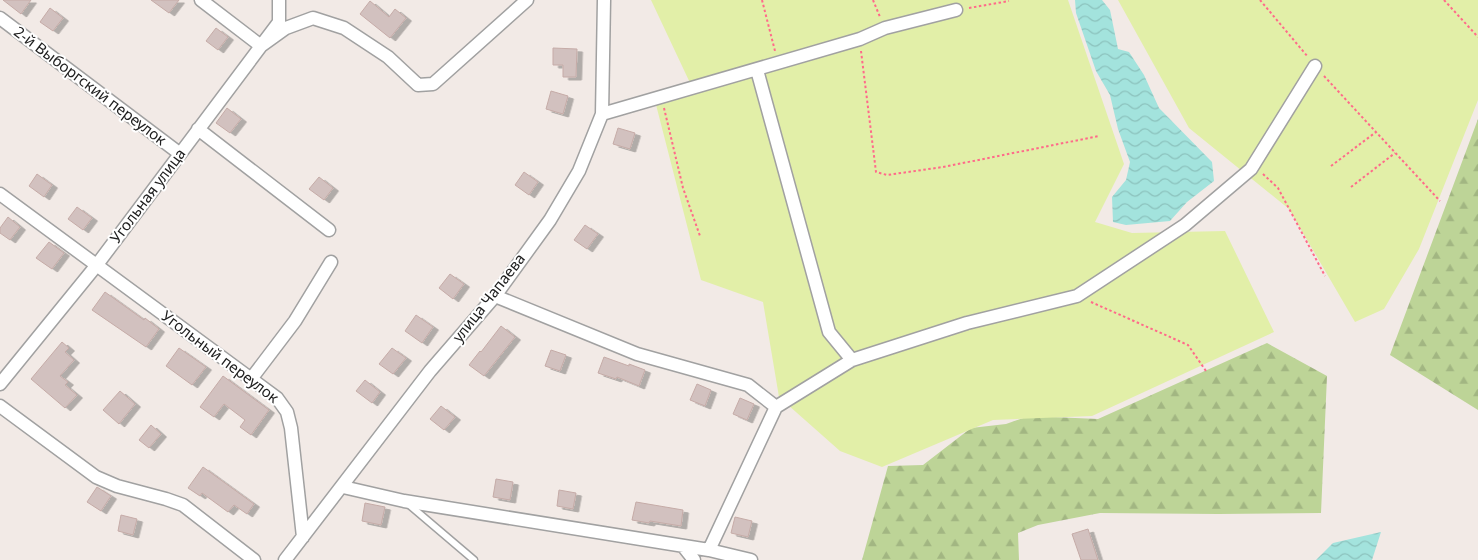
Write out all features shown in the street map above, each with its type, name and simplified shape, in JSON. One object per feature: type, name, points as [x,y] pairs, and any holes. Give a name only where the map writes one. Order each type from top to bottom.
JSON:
[{"type":"street","points":[[201,0],[260,46],[286,28],[313,18],[344,28],[388,57],[418,85],[433,84],[527,0]]},
{"type":"street","name":"Угольная улица","points":[[0,384],[96,266],[279,22],[279,0]]},
{"type":"street","name":"улица Чапаева","points":[[285,560],[343,487],[430,371],[495,296],[550,220],[579,171],[602,114],[604,0]]},
{"type":"street","points":[[602,114],[860,39],[885,28],[956,10]]},
{"type":"street","name":"2-й Выборгский переулок","points":[[0,18],[179,154]]},
{"type":"street","points":[[708,550],[776,408],[852,360],[967,323],[1077,296],[1185,225],[1253,166],[1315,66]]},
{"type":"street","points":[[757,70],[829,332],[852,360]]},
{"type":"street","points":[[198,129],[329,230]]},
{"type":"street","name":"Угольный переулок","points":[[0,194],[276,398],[290,419],[303,538]]},
{"type":"street","points":[[251,379],[295,321],[331,262]]},
{"type":"street","points":[[495,296],[637,354],[748,386],[776,408]]},
{"type":"street","points":[[0,406],[96,477],[117,486],[183,505],[254,560]]},
{"type":"street","points":[[343,487],[404,501],[708,550],[750,560]]},
{"type":"street","points":[[683,546],[694,560]]},
{"type":"lane","points":[[404,501],[474,560]]},
{"type":"path","points":[[762,0],[778,63]]},
{"type":"path","points":[[873,0],[885,28]]},
{"type":"path","points":[[1260,0],[1315,66],[1440,201]]},
{"type":"path","points":[[1444,0],[1478,37]]},
{"type":"path","points":[[956,10],[1009,1]]},
{"type":"path","points":[[860,39],[876,172],[887,175],[943,167],[1099,136]]},
{"type":"path","points":[[661,97],[683,188],[700,236]]},
{"type":"path","points":[[1331,166],[1376,132]]},
{"type":"path","points":[[1351,187],[1396,153]]},
{"type":"path","points":[[1253,166],[1278,188],[1325,276]]},
{"type":"path","points":[[1077,296],[1188,345],[1206,371]]},
{"type":"green space","points":[[651,0],[1068,0],[1124,164],[1095,222],[1132,233],[1225,231],[1274,332],[1092,416],[993,420],[882,467],[840,451],[779,397],[763,302],[701,280],[653,93],[691,85]]},
{"type":"green space","points":[[1118,0],[1478,0],[1478,100],[1419,249],[1384,309],[1355,322],[1289,209],[1189,128]]},
{"type":"green space","points":[[1478,119],[1478,410],[1390,355]]},
{"type":"green space","points":[[1267,343],[1327,376],[1321,513],[1100,513],[1038,525],[1018,533],[1019,560],[862,560],[888,466],[923,465],[971,428],[1006,424],[1029,416],[1098,419]]},
{"type":"water","points":[[1075,0],[1102,0],[1110,10],[1118,49],[1129,52],[1144,75],[1159,108],[1212,162],[1214,181],[1187,202],[1170,221],[1126,225],[1113,222],[1112,197],[1126,180],[1130,162],[1118,129],[1110,95],[1096,71],[1076,13]]},
{"type":"water","points":[[1381,532],[1372,560],[1316,560],[1333,543]]},
{"type":"building","points":[[3,0],[31,0],[21,14]]},
{"type":"building","points":[[151,0],[179,0],[169,13]]},
{"type":"building","points":[[370,1],[389,17],[395,9],[406,18],[390,38],[360,14]]},
{"type":"building","points":[[50,8],[63,18],[53,31],[40,22]]},
{"type":"building","points":[[216,28],[228,37],[218,50],[206,41]]},
{"type":"building","points":[[553,48],[577,49],[576,77],[563,77],[563,65],[553,65]]},
{"type":"building","points":[[551,91],[568,96],[563,114],[546,109]]},
{"type":"building","points":[[227,108],[241,119],[230,133],[216,123]]},
{"type":"building","points":[[618,128],[635,133],[630,149],[613,144]]},
{"type":"building","points":[[524,172],[538,182],[529,195],[515,185]]},
{"type":"building","points":[[37,174],[52,185],[44,197],[29,186]]},
{"type":"building","points":[[319,177],[333,188],[324,200],[309,189]]},
{"type":"building","points":[[77,207],[92,218],[83,230],[68,219]]},
{"type":"building","points":[[8,217],[20,227],[10,240],[0,233],[0,228]]},
{"type":"building","points":[[585,225],[598,234],[587,249],[574,240]]},
{"type":"building","points":[[49,242],[64,253],[52,269],[36,258]]},
{"type":"building","points":[[450,274],[464,284],[453,299],[439,288]]},
{"type":"building","points":[[105,292],[159,329],[146,347],[92,310]]},
{"type":"building","points":[[416,315],[433,327],[422,343],[405,331]]},
{"type":"building","points":[[501,326],[515,337],[484,376],[469,365]]},
{"type":"building","points":[[62,342],[69,348],[65,352],[74,360],[60,376],[68,382],[65,385],[77,395],[65,408],[31,379]]},
{"type":"building","points":[[179,348],[206,367],[192,385],[166,366]]},
{"type":"building","points":[[392,348],[406,358],[393,374],[379,364]]},
{"type":"building","points":[[551,350],[566,355],[560,371],[545,366]]},
{"type":"building","points":[[604,357],[645,370],[639,386],[617,377],[616,379],[598,373]]},
{"type":"building","points":[[223,376],[269,410],[251,435],[240,427],[245,420],[224,404],[214,417],[200,407]]},
{"type":"building","points":[[365,380],[380,392],[372,403],[356,391]]},
{"type":"building","points":[[697,384],[711,390],[705,406],[690,400]]},
{"type":"building","points":[[120,391],[135,404],[119,424],[103,410]]},
{"type":"building","points":[[740,398],[754,404],[747,420],[733,414]]},
{"type":"building","points":[[441,406],[455,417],[444,430],[430,419]]},
{"type":"building","points":[[151,425],[161,434],[149,448],[139,440]]},
{"type":"building","points":[[203,467],[254,504],[247,514],[234,505],[228,512],[202,493],[200,496],[188,488]]},
{"type":"building","points":[[496,479],[513,482],[510,500],[493,497]]},
{"type":"building","points":[[97,487],[111,496],[101,511],[87,502]]},
{"type":"building","points":[[559,490],[576,493],[573,509],[557,506]]},
{"type":"building","points":[[636,502],[683,510],[681,526],[632,520]]},
{"type":"building","points":[[365,503],[385,507],[381,525],[362,521]]},
{"type":"building","points":[[121,515],[137,519],[133,535],[118,531]]},
{"type":"building","points":[[735,517],[752,521],[748,537],[731,533]]},
{"type":"building","points":[[1088,529],[1098,560],[1081,560],[1072,534]]}]
